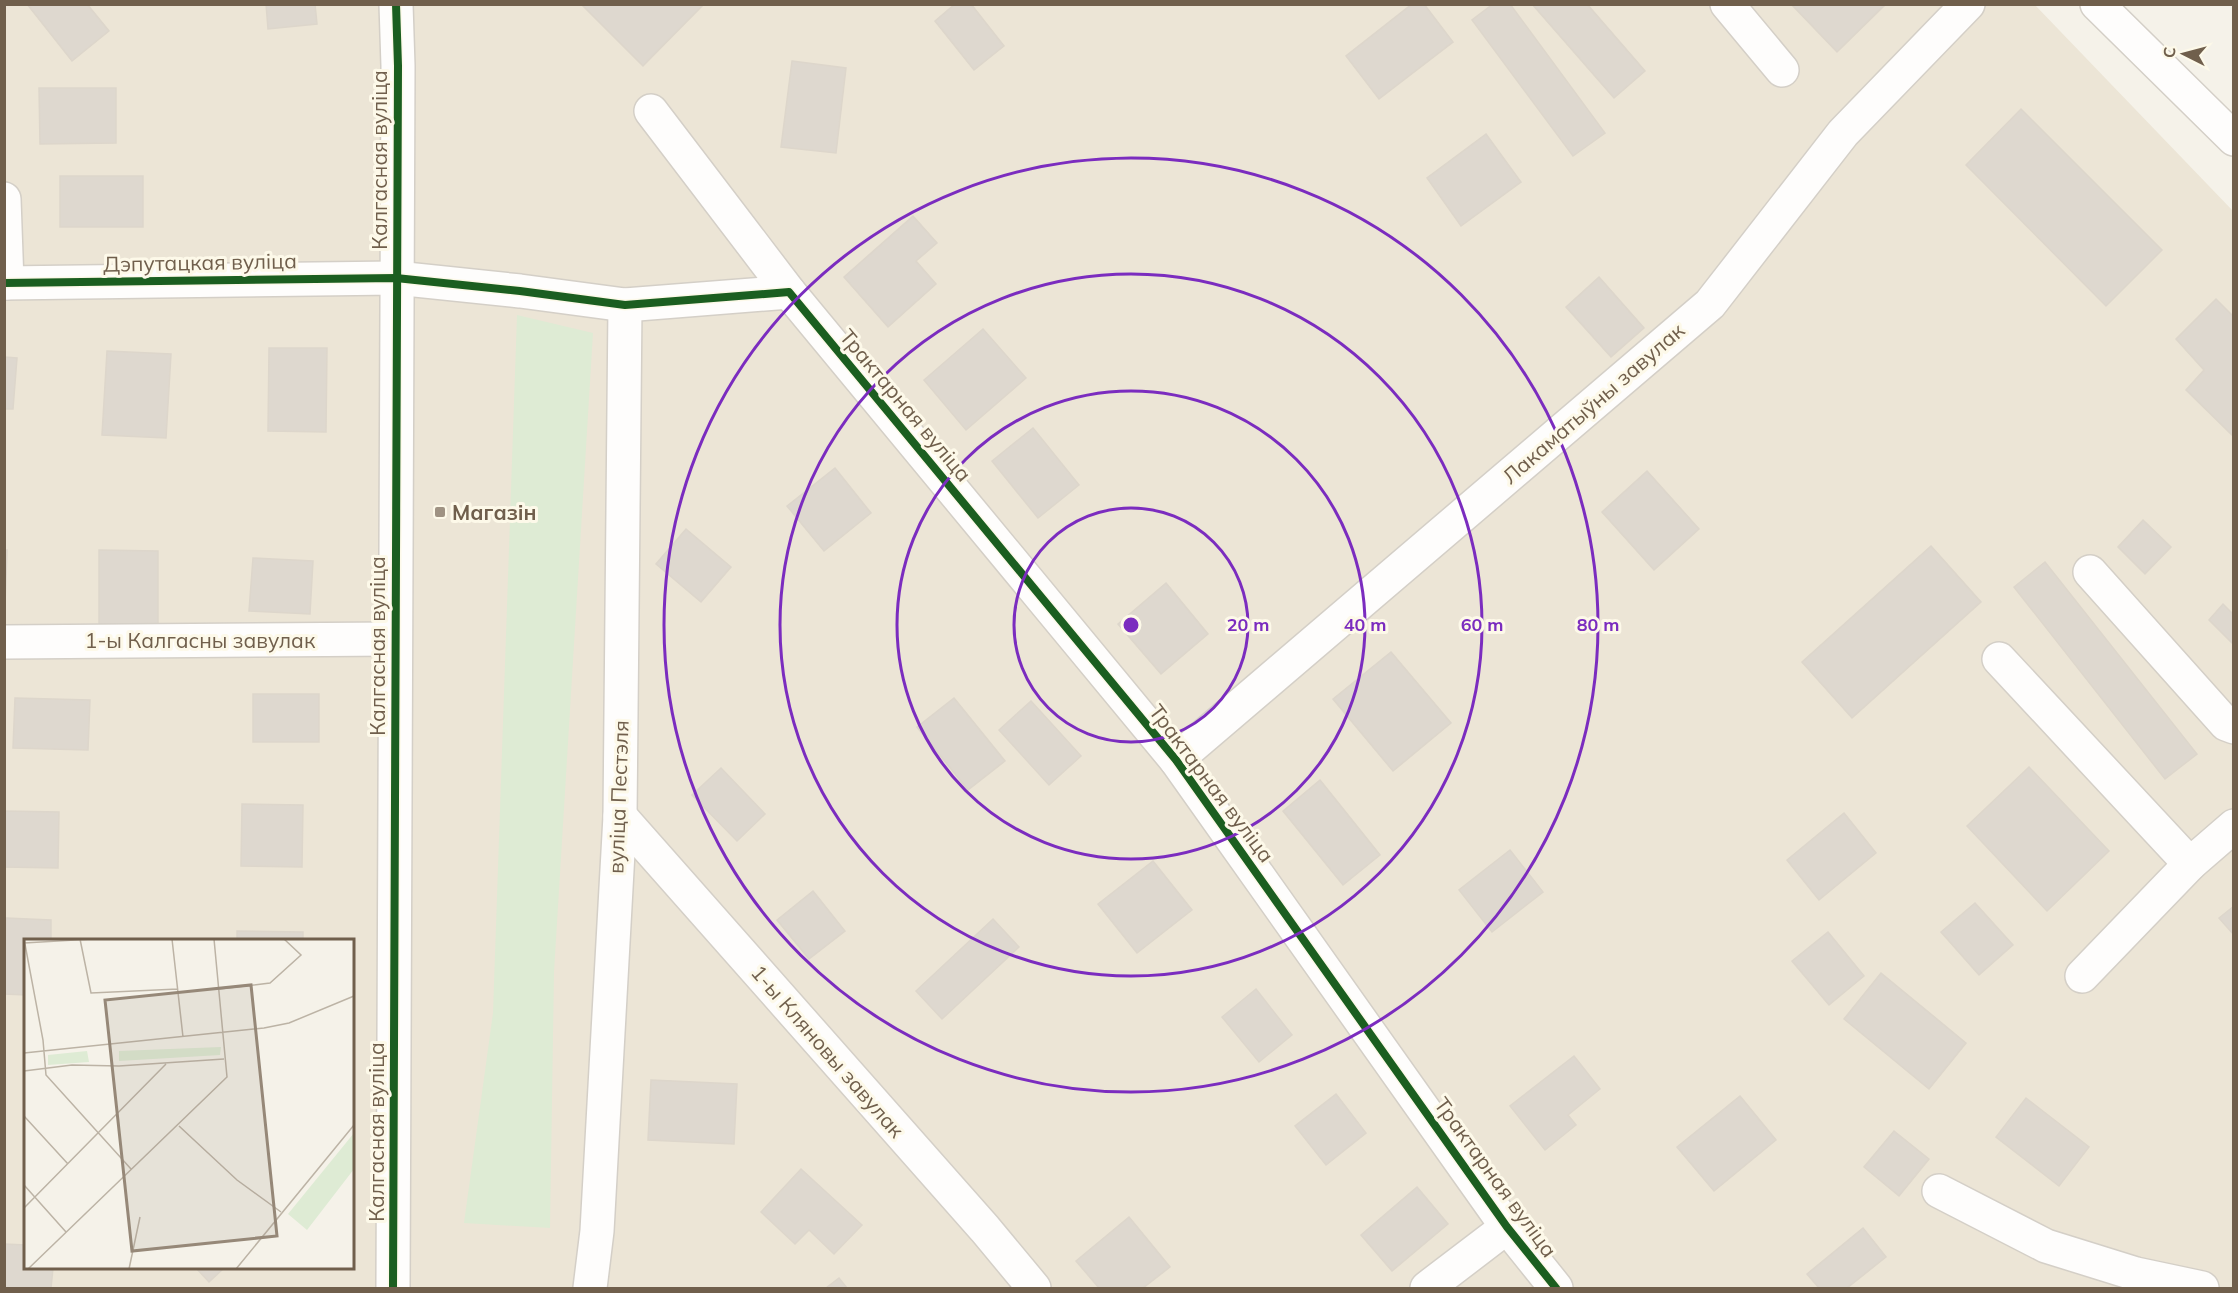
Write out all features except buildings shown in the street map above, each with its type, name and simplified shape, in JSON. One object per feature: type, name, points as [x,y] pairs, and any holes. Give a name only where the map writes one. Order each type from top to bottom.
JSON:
[{"type":"street","name":"Калгасная вуліца","points":[[393,1288],[398,66],[396,4]]},
{"type":"street","points":[[1727,4],[1782,70]]},
{"type":"street","name":"Лакаматыўны завулак","points":[[1176,760],[1710,303],[1843,133],[1968,4]]},
{"type":"street","points":[[2097,4],[2234,139]]},
{"type":"street","name":"Трактарная вуліца","points":[[651,111],[789,292],[1176,760],[1508,1227],[1556,1288]]},
{"type":"street","points":[[4,199],[6,283]]},
{"type":"street","name":"Дэпутацкая вуліца","points":[[6,283],[396,278],[626,305],[789,292]]},
{"type":"street","name":"вуліца Пестэля","points":[[590,1288],[597,1232],[620,816],[626,305]]},
{"type":"street","points":[[2090,572],[2226,724],[2234,727]]},
{"type":"street","name":"1-ы Калгасны завулак","points":[[4,642],[395,639]]},
{"type":"street","points":[[1999,659],[2190,864]]},
{"type":"street","name":"1-ы Кляновы завулак","points":[[620,816],[985,1229],[1034,1288]]},
{"type":"street","points":[[2082,976],[2190,864],[2234,826]]},
{"type":"street","points":[[1939,1191],[2046,1246],[2136,1274],[2202,1288]]},
{"type":"street","points":[[1427,1288],[1508,1227]]},
{"type":"shaded area","points":[[5,5],[2035,5],[2233,211],[2233,1288],[5,1288]]},
{"type":"green space","points":[[517,315],[593,333],[554,972],[550,1228],[464,1223],[493,1013]]},
{"type":"cycle path","points":[[393,1288],[398,66],[396,4]]},
{"type":"cycle path","points":[[4,283],[396,278],[625,305],[789,292],[1176,760],[1507,1227],[1556,1288]]},
{"type":"place","name":"Магазін","points":[[440,512]]}]
